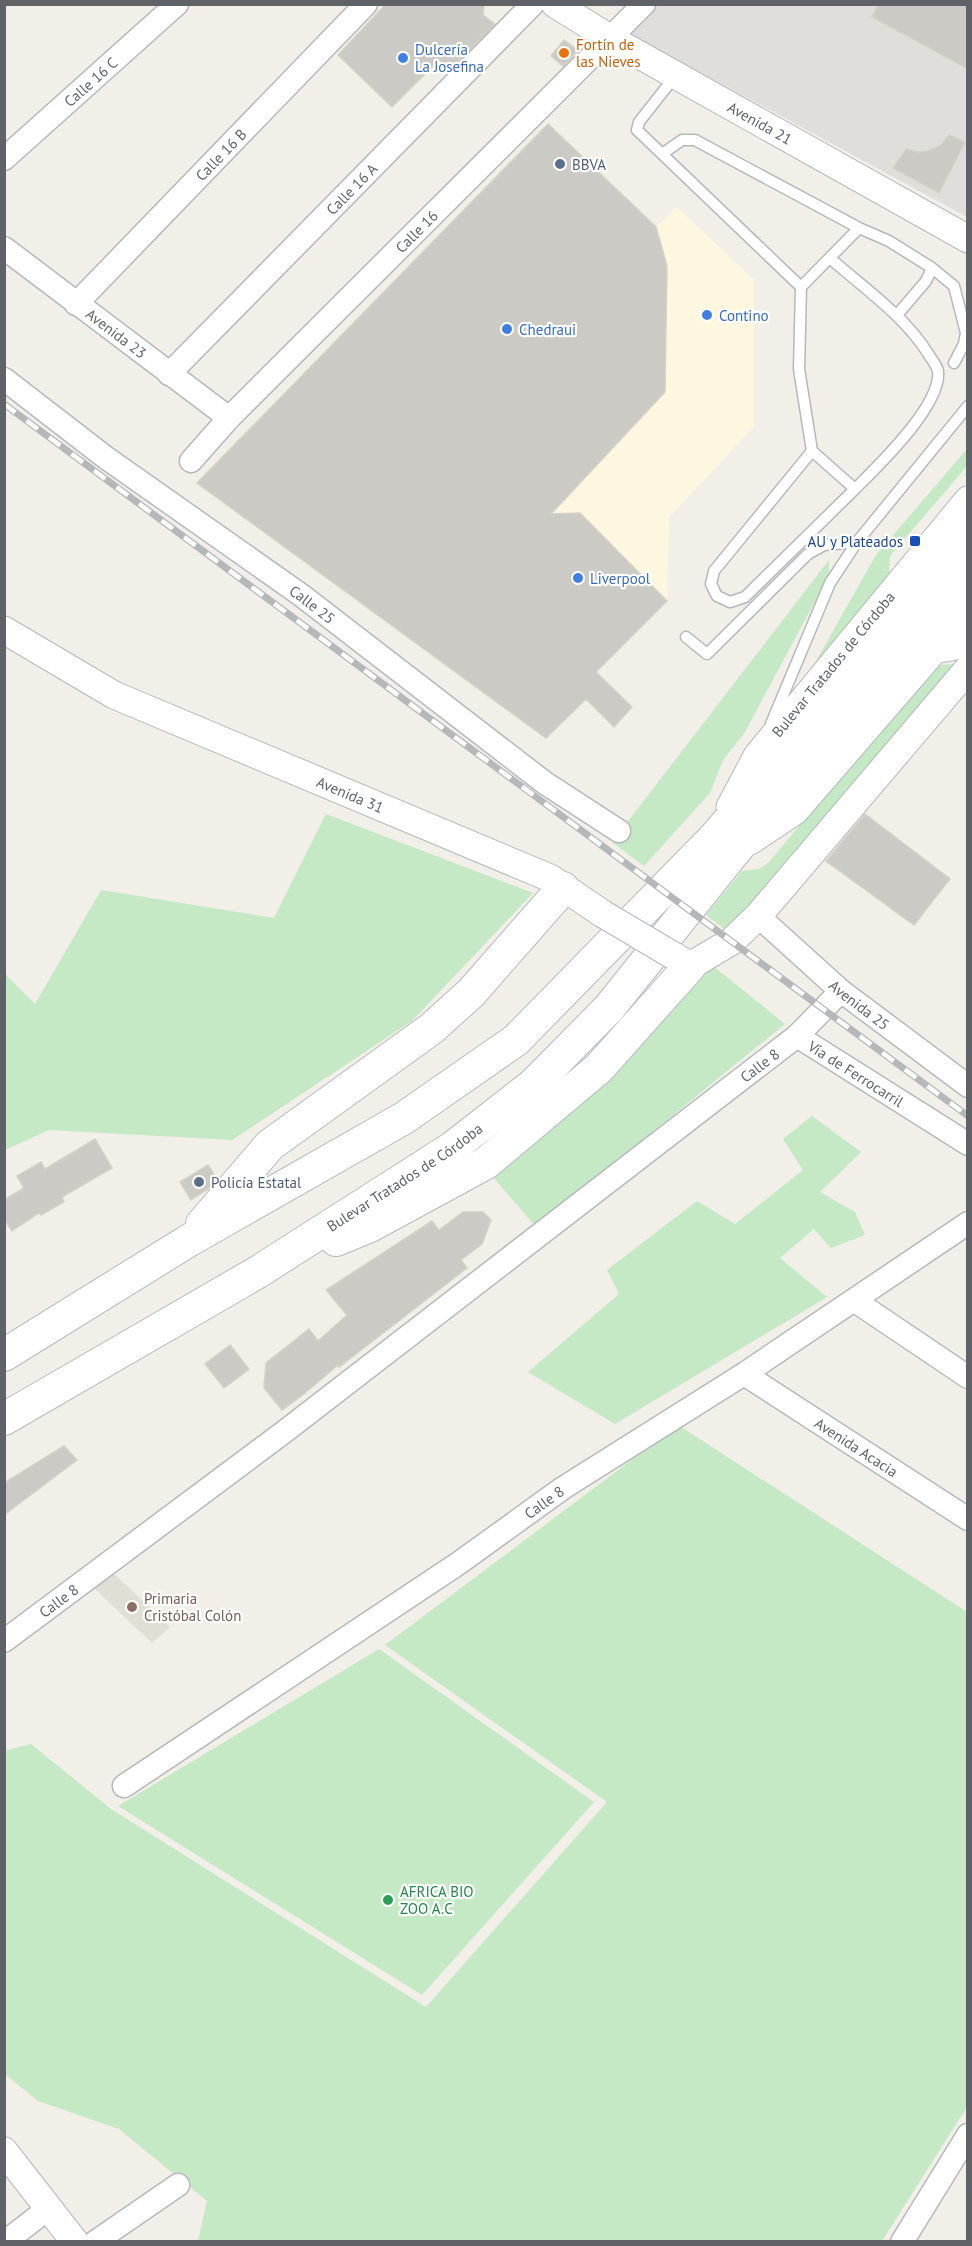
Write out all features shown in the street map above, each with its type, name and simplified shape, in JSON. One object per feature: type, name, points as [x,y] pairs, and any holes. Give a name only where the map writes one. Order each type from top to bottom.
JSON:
[{"type":"main road","name":"Bulevar Tratados de Córdoba","points":[[4,1419],[258,1272],[452,1148],[534,1084],[609,1008],[788,753],[968,535]]},
{"type":"main road","name":"Bulevar Tratados de Córdoba","points":[[4,1355],[188,1241],[404,1118],[516,1040],[724,845],[968,571]]},
{"type":"main road","points":[[188,1241],[270,1145],[431,1029],[471,993],[563,888]]},
{"type":"main road","points":[[258,1272],[370,1226],[486,1163],[599,1068],[682,961]]},
{"type":"street","name":"Calle 16 C","points":[[4,159],[177,4]]},
{"type":"street","name":"Calle 16 B","points":[[76,304],[366,4]]},
{"type":"street","name":"Calle 16 A","points":[[170,374],[533,4]]},
{"type":"street","name":"Avenida 21","points":[[555,4],[611,39],[968,239]]},
{"type":"street","name":"Calle 16","points":[[191,461],[229,418],[645,4]]},
{"type":"street","name":"Avenida 23","points":[[4,248],[229,418]]},
{"type":"street","name":"Calle 25","points":[[4,379],[105,457],[301,595],[545,783],[619,831]]},
{"type":"street","name":"Bulevar Tratados de Córdoba","points":[[724,845],[758,756],[968,500]]},
{"type":"street","name":"Bulevar Tratados de Córdoba","points":[[724,845],[795,811],[968,611]]},
{"type":"street","name":"Avenida 31","points":[[4,630],[114,695],[550,878],[603,914],[682,961]]},
{"type":"street","points":[[933,650],[968,644]]},
{"type":"street","points":[[682,961],[732,941],[758,916],[968,669]]},
{"type":"street","name":"Avenida 25","points":[[758,916],[840,991],[968,1086]]},
{"type":"street","name":"Vía de Ferrocarril","points":[[840,991],[797,1036],[968,1144]]},
{"type":"street","name":"Calle 8","points":[[4,1641],[285,1432],[797,1036]]},
{"type":"street","name":"Calle 8","points":[[124,1786],[459,1563],[562,1488],[744,1374],[968,1223]]},
{"type":"street","points":[[855,1301],[968,1377]]},
{"type":"street","name":"Avenida Acacia","points":[[744,1374],[968,1519]]},
{"type":"street","points":[[902,2241],[968,2135]]},
{"type":"street","points":[[4,2151],[75,2241]]},
{"type":"street","points":[[95,2241],[178,2185]]},
{"type":"street","points":[[5,2241],[49,2208]]},
{"type":"lane","points":[[677,75],[639,122],[637,130],[801,288]]},
{"type":"lane","points":[[662,154],[682,140],[695,140],[859,228],[889,241],[932,268],[954,286],[966,333],[964,344],[954,363]]},
{"type":"lane","points":[[855,489],[812,451],[799,369],[801,288],[859,228]]},
{"type":"lane","points":[[812,451],[714,571],[711,584],[717,596],[730,602],[745,597],[889,454],[920,416],[937,385],[938,369],[921,343],[897,315],[831,259]]},
{"type":"lane","points":[[897,315],[926,281],[932,268]]},
{"type":"lane","points":[[758,756],[830,583],[857,542],[968,406]]},
{"type":"lane","points":[[686,637],[707,654],[808,554],[824,545],[857,542]]},
{"type":"shaded area","points":[[654,5],[967,5],[967,217],[628,33]]},
{"type":"shaded area","points":[[677,207],[754,280],[754,427],[669,517],[667,601],[580,513],[551,514],[656,227]]},
{"type":"shaded area","name":"Primaria Cristóbal Colón","points":[[111,1571],[170,1627],[152,1643],[93,1587]]},
{"type":"green space","points":[[967,449],[967,466],[890,556],[889,576],[811,670],[876,555]]},
{"type":"green space","points":[[829,560],[829,575],[745,732],[723,760],[710,793],[644,866],[612,842]]},
{"type":"green space","points":[[956,664],[727,931],[706,915],[742,871],[759,869],[769,862],[934,665]]},
{"type":"green space","points":[[326,814],[533,893],[412,1021],[232,1140],[49,1130],[5,1150],[5,974],[35,1004],[101,890],[274,918]]},
{"type":"green space","points":[[713,966],[785,1024],[536,1227],[492,1176],[611,1078]]},
{"type":"green space","points":[[812,1116],[861,1152],[820,1192],[855,1212],[865,1235],[831,1248],[814,1229],[780,1258],[827,1297],[615,1424],[528,1372],[619,1294],[607,1270],[697,1201],[735,1224],[803,1170],[783,1139]]},
{"type":"green space","points":[[678,1425],[967,1612],[967,2107],[882,2241],[198,2241],[207,2201],[119,2129],[38,2101],[5,2074],[4,1751],[31,1744],[111,1809],[426,2007],[607,1802],[385,1645]]},
{"type":"green space","name":"AFRICA BIO ZOO A.C","points":[[379,1649],[594,1802],[422,1995],[118,1806]]},
{"type":"building","name":"Dulcería La Josefina","points":[[386,4],[484,4],[483,15],[495,24],[449,70],[439,60],[392,107],[338,55]]},
{"type":"building","points":[[879,4],[968,4],[968,69],[872,17]]},
{"type":"building","name":"Fortín de las Nieves","points":[[564,40],[578,50],[563,66],[551,56]]},
{"type":"building","name":"Chedraui","points":[[548,124],[656,227],[667,266],[665,392],[551,514],[580,513],[667,601],[596,672],[632,707],[614,727],[586,699],[546,738],[197,483]]},
{"type":"building","points":[[949,135],[965,142],[939,193],[893,168],[906,149],[918,152],[927,151],[940,146]]},
{"type":"building","points":[[865,814],[950,879],[914,925],[826,861]]},
{"type":"building","points":[[95,1139],[112,1168],[62,1197],[64,1202],[41,1215],[39,1213],[12,1231],[4,1219],[4,1200],[24,1188],[17,1176],[41,1162],[45,1169]]},
{"type":"building","name":"Policía Estatal","points":[[208,1165],[217,1179],[208,1189],[191,1200],[180,1182]]},
{"type":"building","points":[[463,1212],[483,1212],[491,1220],[482,1244],[461,1260],[467,1268],[282,1410],[264,1388],[266,1363],[309,1329],[318,1341],[347,1315],[326,1290],[432,1221],[439,1230]]},
{"type":"building","points":[[230,1345],[249,1369],[224,1388],[205,1364]]},
{"type":"building","points":[[64,1446],[77,1460],[4,1515],[4,1483]]},
{"type":"railway","points":[[4,404],[968,1116]]},
{"type":"place","name":"Fortín de las Nieves","points":[[564,53]]},
{"type":"place","name":"Dulcería La Josefina","points":[[403,58]]},
{"type":"place","name":"BBVA","points":[[560,164]]},
{"type":"place","name":"Contino","points":[[707,315]]},
{"type":"place","name":"Chedraui","points":[[507,329]]},
{"type":"place","name":"AU y Plateados","points":[[915,541]]},
{"type":"place","name":"Liverpool","points":[[578,578]]},
{"type":"place","name":"Policía Estatal","points":[[199,1182]]},
{"type":"place","name":"Primaria Cristóbal Colón","points":[[132,1607]]},
{"type":"place","name":"AFRICA BIO ZOO A.C","points":[[388,1900]]}]
